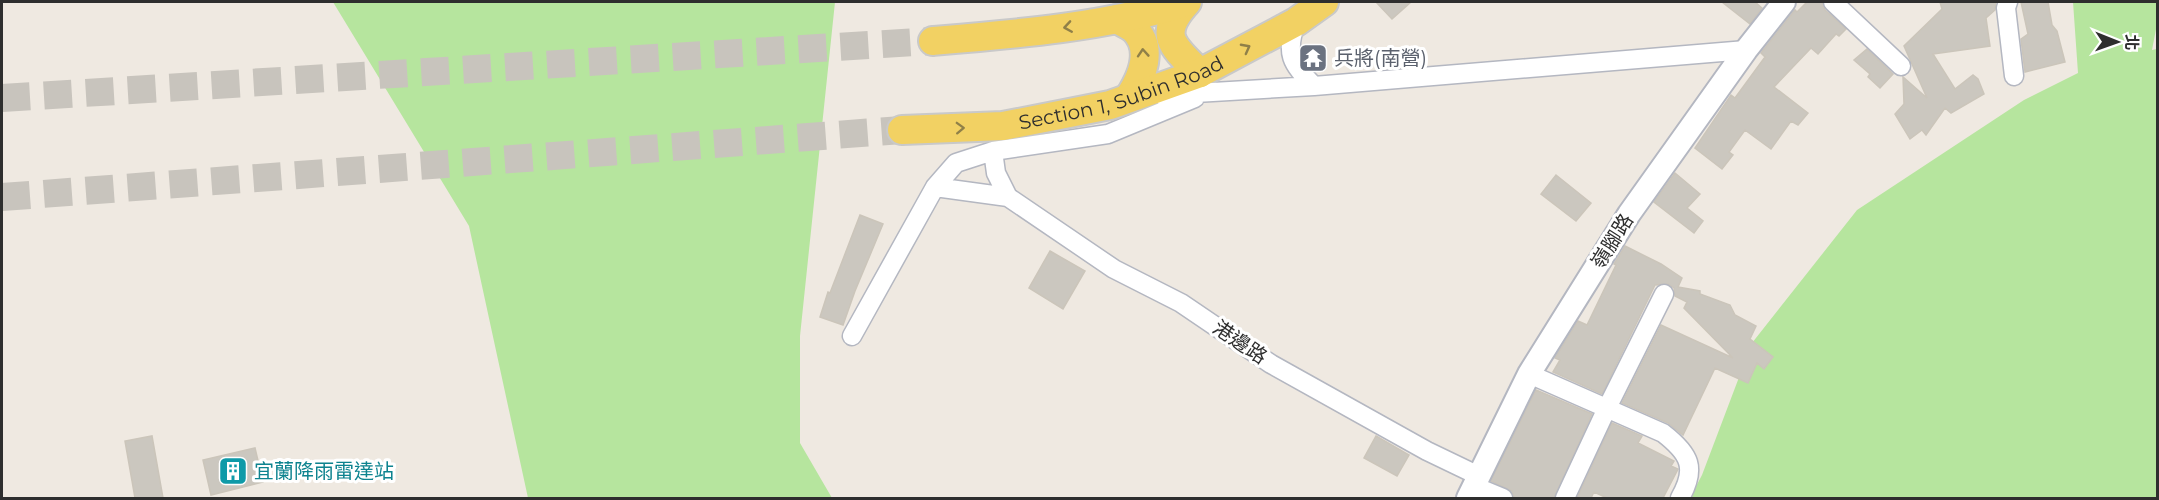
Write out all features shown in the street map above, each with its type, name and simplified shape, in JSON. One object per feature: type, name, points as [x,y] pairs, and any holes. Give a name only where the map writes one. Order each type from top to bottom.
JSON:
[{"type":"main road","points":[[933,41],[1030,33],[1153,12],[1187,2]]},
{"type":"main road","points":[[1187,2],[1170,24],[1171,42],[1204,83]]},
{"type":"main road","name":"Section 1, Subin Road","points":[[902,130],[1003,126],[1110,105],[1130,96],[1204,83],[1324,2]]},
{"type":"main road","points":[[1117,19],[1133,29],[1142,41],[1145,56],[1138,83],[1130,96]]},
{"type":"street","name":"嶺腳路","points":[[1474,487],[1529,374],[1629,214],[1746,50],[1784,2]]},
{"type":"street","points":[[1833,2],[1901,66]]},
{"type":"street","points":[[2008,2],[2006,8],[2014,76]]},
{"type":"street","points":[[1296,22],[1290,40],[1292,60],[1314,86]]},
{"type":"street","points":[[852,336],[935,187],[956,163],[993,151],[1108,134],[1204,83],[1314,86],[1746,50]]},
{"type":"street","points":[[993,151],[996,173],[1008,197]]},
{"type":"street","points":[[935,187],[1008,197]]},
{"type":"street","name":"港邊路","points":[[1008,197],[1114,269],[1180,303],[1271,364],[1427,451],[1474,487],[1503,498]]},
{"type":"street","points":[[1565,498],[1664,294]]},
{"type":"street","points":[[1529,374],[1663,433],[1687,458],[1690,476],[1680,498]]},
{"type":"green space","points":[[333,2],[835,2],[800,336],[800,443],[832,498],[528,498],[469,226]]},
{"type":"green space","points":[[2073,2],[2157,2],[2157,24],[2152,50],[2157,49],[2157,498],[1690,498],[1702,475],[1752,343],[1857,210],[2024,100],[2078,73]]},
{"type":"building","points":[[1376,2],[1411,2],[1392,19]]},
{"type":"building","points":[[1722,2],[1755,2],[1762,8],[1750,24]]},
{"type":"building","points":[[1807,2],[1822,2],[1825,10],[1846,29],[1839,36],[1836,34],[1818,54],[1811,48],[1774,87],[1808,113],[1798,125],[1791,121],[1771,149],[1745,130],[1729,152],[1733,155],[1722,169],[1695,148],[1731,95],[1735,98],[1765,57],[1761,53],[1795,10],[1797,12]]},
{"type":"building","points":[[1940,2],[1996,2],[1995,10],[1986,18],[1990,46],[1933,54],[1955,89],[1973,75],[1978,79],[1984,94],[1951,113],[1945,108],[1926,135],[1922,130],[1910,139],[1895,114],[1904,104],[1903,77],[1927,98],[1904,46],[1942,9]]},
{"type":"building","points":[[2021,2],[2048,2],[2052,25],[2057,31],[2065,62],[2025,72],[2021,39],[2028,34]]},
{"type":"building","points":[[1867,49],[1893,74],[1880,88],[1868,77],[1870,74],[1854,60]]},
{"type":"building","points":[[1675,173],[1700,194],[1687,208],[1703,221],[1694,233],[1654,202]]},
{"type":"building","points":[[1556,175],[1591,203],[1576,221],[1541,194]]},
{"type":"building","points":[[860,215],[883,224],[843,325],[820,317]]},
{"type":"building","points":[[1625,246],[1661,264],[1682,278],[1678,287],[1700,291],[1700,294],[1730,305],[1735,315],[1756,326],[1750,339],[1773,357],[1764,369],[1757,363],[1748,383],[1715,368],[1683,435],[1668,423],[1622,403],[1661,325],[1733,358],[1684,308],[1687,302],[1675,296],[1674,288],[1668,284],[1655,285],[1602,394],[1553,372],[1560,360],[1555,358],[1578,321],[1587,325],[1616,265],[1614,264]]},
{"type":"building","points":[[1050,251],[1085,271],[1063,309],[1029,288]]},
{"type":"building","points":[[1536,390],[1592,414],[1554,498],[1514,498],[1512,491],[1491,481]]},
{"type":"building","points":[[1612,423],[1642,436],[1638,443],[1674,461],[1671,466],[1678,469],[1663,498],[1607,498],[1594,492],[1591,498],[1577,498]]},
{"type":"building","points":[[152,436],[163,498],[135,498],[125,441]]},
{"type":"building","points":[[1376,436],[1409,455],[1397,476],[1364,458]]},
{"type":"building","name":"宜蘭降雨雷達站","points":[[255,448],[263,482],[211,495],[203,460]]},
{"type":"tunnel","points":[[2,98],[933,41]]},
{"type":"tunnel","points":[[2,197],[902,130]]},
{"type":"place","name":"兵將(南營)","points":[[1313,58]]},
{"type":"place","name":"宜蘭降雨雷達站","points":[[233,471]]}]
